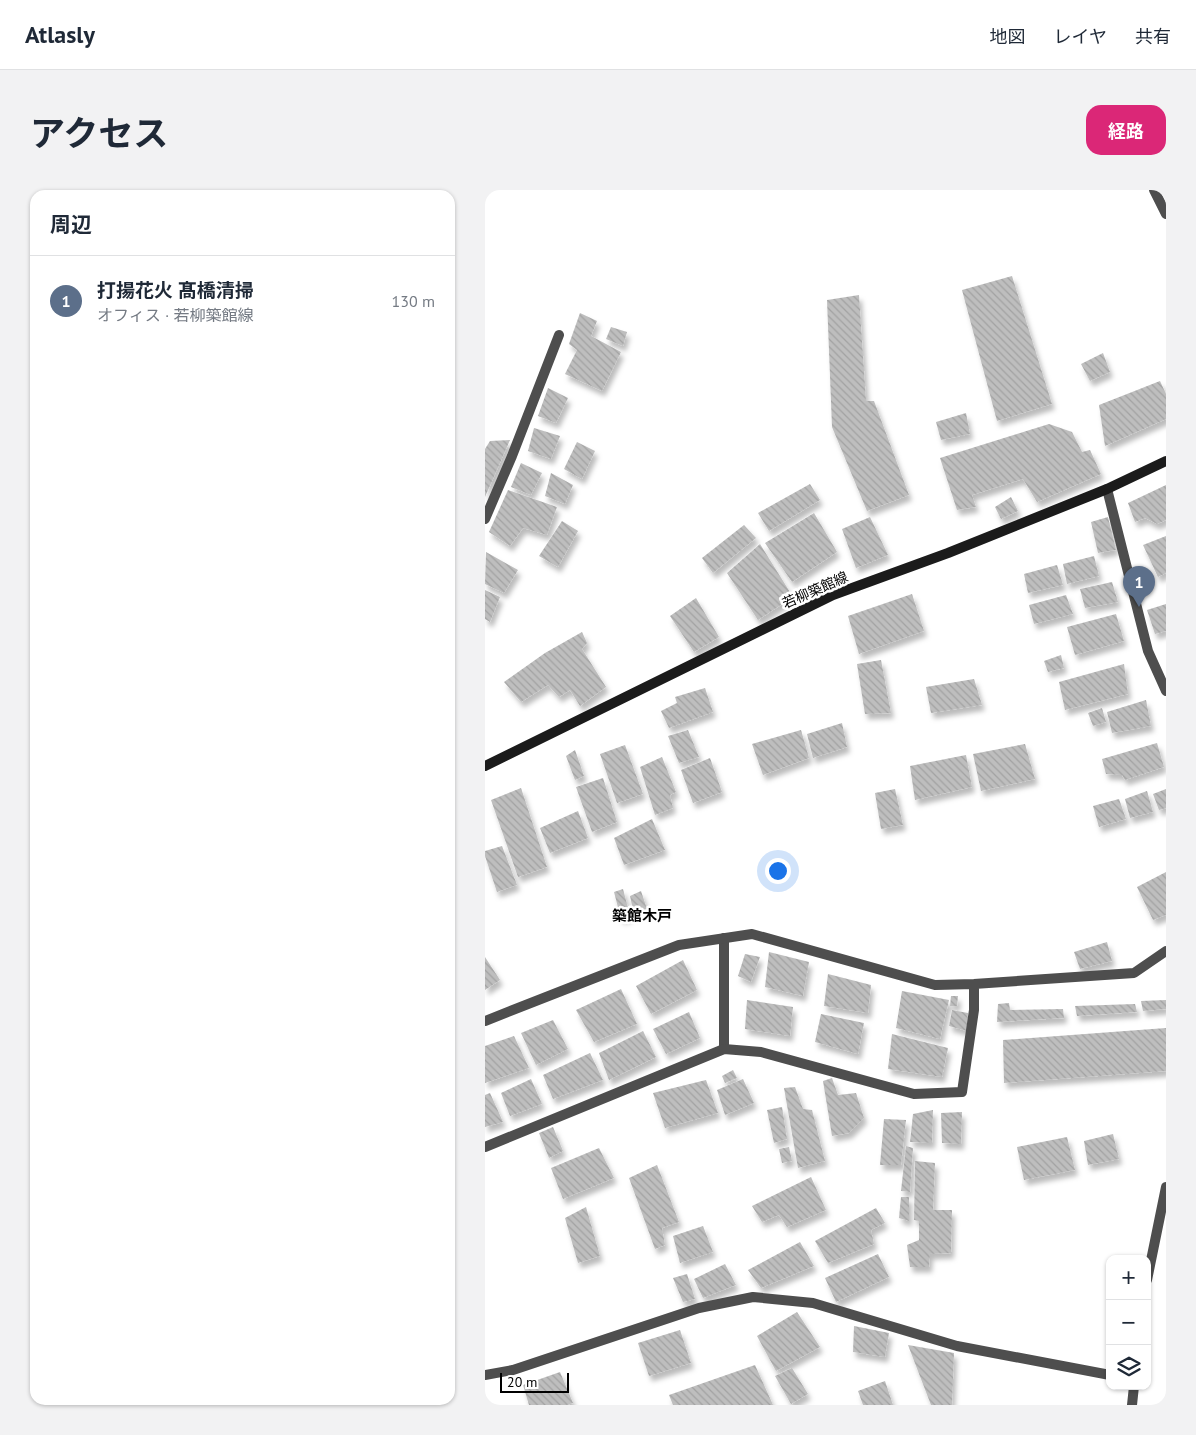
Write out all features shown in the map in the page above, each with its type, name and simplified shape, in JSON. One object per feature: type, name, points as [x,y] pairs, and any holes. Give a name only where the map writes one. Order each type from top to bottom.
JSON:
[{"type":"main road","name":"若柳築館線","points":[[485,766],[833,595],[948,554],[1107,489],[1166,461]]},
{"type":"street","points":[[1154,190],[1166,214]]},
{"type":"street","points":[[485,519],[512,456],[559,335]]},
{"type":"street","points":[[1107,489],[1148,651],[1166,691]]},
{"type":"street","points":[[485,1021],[679,945],[752,934],[935,985],[1134,973],[1166,951]]},
{"type":"street","points":[[724,938],[724,1049]]},
{"type":"street","points":[[485,1147],[724,1049],[761,1052],[914,1094],[962,1092],[974,1010],[974,984]]},
{"type":"street","points":[[1151,1260],[1166,1187]]},
{"type":"street","points":[[485,1375],[513,1370],[699,1308],[753,1297],[813,1303],[957,1346],[1106,1373]]},
{"type":"street","points":[[1132,1405],[1134,1390]]},
{"type":"building","points":[[1012,276],[1052,404],[997,421],[962,290]]},
{"type":"building","points":[[859,295],[866,401],[874,401],[909,495],[867,511],[832,427],[827,300]]},
{"type":"building","points":[[580,313],[597,321],[591,336],[621,352],[602,391],[565,374],[577,350],[569,344]]},
{"type":"building","points":[[611,327],[627,332],[623,346],[606,339]]},
{"type":"building","points":[[1103,353],[1110,372],[1090,381],[1081,364]]},
{"type":"building","points":[[1160,381],[1166,394],[1166,419],[1105,446],[1099,405]]},
{"type":"building","points":[[548,388],[568,398],[556,423],[538,416]]},
{"type":"building","points":[[966,413],[970,434],[941,440],[936,422]]},
{"type":"building","points":[[1049,424],[1072,432],[1082,452],[1090,450],[1101,474],[1037,502],[1023,479],[972,495],[976,507],[957,510],[940,458]]},
{"type":"building","points":[[534,428],[560,436],[551,459],[528,451]]},
{"type":"building","points":[[510,440],[485,497],[485,449],[490,441]]},
{"type":"building","points":[[577,442],[595,451],[582,479],[564,469]]},
{"type":"building","points":[[521,463],[542,473],[531,495],[511,487]]},
{"type":"building","points":[[551,473],[573,485],[565,504],[545,496]]},
{"type":"building","points":[[810,484],[820,500],[769,531],[758,513]]},
{"type":"building","points":[[1166,485],[1166,520],[1157,524],[1145,518],[1135,522],[1128,503]]},
{"type":"building","points":[[508,490],[557,507],[547,535],[523,528],[510,546],[489,532]]},
{"type":"building","points":[[1011,497],[1018,511],[1001,519],[995,507]]},
{"type":"building","points":[[814,513],[837,552],[792,582],[765,543]]},
{"type":"building","points":[[870,517],[888,555],[856,568],[842,529]]},
{"type":"building","points":[[1108,517],[1116,550],[1098,553],[1091,522]]},
{"type":"building","points":[[562,521],[578,531],[558,567],[539,556]]},
{"type":"building","points":[[744,525],[756,538],[713,573],[702,558]]},
{"type":"building","points":[[1166,536],[1166,573],[1158,577],[1143,545]]},
{"type":"building","points":[[760,544],[793,597],[758,620],[727,573]]},
{"type":"building","points":[[486,552],[518,570],[504,593],[485,584]]},
{"type":"building","points":[[1094,556],[1099,576],[1067,584],[1063,564]]},
{"type":"building","points":[[1057,565],[1063,585],[1028,593],[1024,574]]},
{"type":"building","points":[[1112,582],[1118,602],[1085,608],[1080,589]]},
{"type":"building","points":[[485,590],[500,597],[490,622],[485,619]]},
{"type":"building","points":[[912,594],[924,631],[859,654],[848,616]]},
{"type":"building","points":[[1066,595],[1073,614],[1034,624],[1029,605]]},
{"type":"building","points":[[696,598],[719,637],[694,652],[670,616]]},
{"type":"building","points":[[1166,604],[1166,631],[1155,634],[1147,610]]},
{"type":"building","points":[[1116,614],[1124,641],[1075,655],[1067,627]]},
{"type":"building","points":[[582,632],[587,643],[582,649],[606,687],[580,706],[570,690],[559,697],[548,685],[521,702],[504,682],[545,653]]},
{"type":"building","points":[[1061,655],[1064,668],[1048,672],[1044,661]]},
{"type":"building","points":[[881,660],[891,713],[865,714],[857,664]]},
{"type":"building","points":[[1124,664],[1128,694],[1065,710],[1059,682]]},
{"type":"building","points":[[974,679],[982,705],[931,713],[926,687]]},
{"type":"building","points":[[705,688],[713,712],[669,728],[661,711],[677,703],[675,697]]},
{"type":"building","points":[[1146,700],[1151,726],[1112,733],[1107,712]]},
{"type":"building","points":[[1102,708],[1106,722],[1093,726],[1088,713]]},
{"type":"building","points":[[842,723],[847,747],[813,758],[807,734]]},
{"type":"building","points":[[688,730],[699,757],[679,763],[668,736]]},
{"type":"building","points":[[801,730],[809,758],[763,775],[752,744]]},
{"type":"building","points":[[1157,743],[1164,767],[1125,780],[1122,775],[1106,774],[1102,759]]},
{"type":"building","points":[[1025,744],[1035,779],[981,791],[973,754]]},
{"type":"building","points":[[625,745],[643,794],[617,803],[600,754]]},
{"type":"building","points":[[575,750],[584,776],[575,780],[566,756]]},
{"type":"building","points":[[966,755],[972,787],[915,800],[910,766]]},
{"type":"building","points":[[662,757],[676,792],[670,795],[673,808],[655,815],[640,767]]},
{"type":"building","points":[[710,758],[722,792],[693,803],[681,770]]},
{"type":"building","points":[[603,778],[617,822],[592,832],[576,787]]},
{"type":"building","points":[[521,788],[547,867],[518,877],[491,800]]},
{"type":"building","points":[[895,789],[903,825],[881,829],[875,793]]},
{"type":"building","points":[[1166,789],[1166,808],[1159,810],[1153,794]]},
{"type":"building","points":[[1147,791],[1153,812],[1130,818],[1125,799]]},
{"type":"building","points":[[1119,799],[1126,819],[1099,827],[1093,806]]},
{"type":"building","points":[[578,811],[588,838],[550,853],[540,828]]},
{"type":"building","points":[[652,819],[665,850],[624,865],[614,838]]},
{"type":"building","points":[[502,846],[517,885],[497,892],[485,851]]},
{"type":"building","points":[[1166,872],[1166,915],[1153,920],[1137,887]]},
{"type":"building","points":[[623,889],[630,916],[621,919],[614,892]]},
{"type":"building","points":[[641,891],[647,909],[634,915],[630,896]]},
{"type":"building","points":[[1107,942],[1112,961],[1080,969],[1074,952]]},
{"type":"building","points":[[769,952],[809,962],[803,996],[765,987]]},
{"type":"building","points":[[745,954],[760,957],[751,982],[738,976]]},
{"type":"building","points":[[485,957],[500,980],[485,990]]},
{"type":"building","points":[[683,960],[697,990],[651,1014],[636,986]]},
{"type":"building","points":[[828,974],[871,985],[868,1013],[824,1006]]},
{"type":"building","points":[[621,989],[637,1024],[594,1042],[576,1010]]},
{"type":"building","points":[[902,991],[949,1000],[940,1039],[896,1028]]},
{"type":"building","points":[[951,996],[958,996],[957,1006],[950,1006]]},
{"type":"building","points":[[747,1000],[793,1007],[790,1036],[745,1029]]},
{"type":"building","points":[[1166,1000],[1166,1009],[1143,1011],[1141,1001]]},
{"type":"building","points":[[1009,1003],[1010,1010],[1063,1009],[1064,1018],[997,1022],[998,1004]]},
{"type":"building","points":[[1135,1004],[1137,1012],[1077,1016],[1075,1006]]},
{"type":"building","points":[[952,1010],[968,1013],[967,1031],[949,1026]]},
{"type":"building","points":[[689,1012],[700,1038],[666,1054],[653,1029]]},
{"type":"building","points":[[821,1014],[864,1023],[858,1054],[815,1042]]},
{"type":"building","points":[[553,1020],[568,1049],[536,1065],[521,1033]]},
{"type":"building","points":[[1166,1028],[1166,1071],[1004,1083],[1003,1040]]},
{"type":"building","points":[[643,1031],[656,1057],[609,1080],[599,1053]]},
{"type":"building","points":[[892,1034],[948,1048],[942,1077],[888,1069]]},
{"type":"building","points":[[514,1036],[529,1068],[485,1083],[485,1046]]},
{"type":"building","points":[[590,1053],[603,1080],[553,1099],[543,1075]]},
{"type":"building","points":[[733,1070],[737,1078],[725,1083],[722,1076]]},
{"type":"building","points":[[832,1078],[838,1095],[856,1093],[864,1118],[849,1133],[832,1136],[823,1081]]},
{"type":"building","points":[[531,1079],[542,1104],[510,1116],[501,1093]]},
{"type":"building","points":[[743,1079],[754,1103],[725,1115],[717,1090]]},
{"type":"building","points":[[706,1080],[718,1113],[665,1128],[653,1093]]},
{"type":"building","points":[[795,1087],[803,1109],[812,1110],[825,1161],[798,1168],[784,1088]]},
{"type":"building","points":[[490,1093],[503,1122],[485,1127],[485,1095]]},
{"type":"building","points":[[782,1107],[787,1139],[774,1143],[767,1110]]},
{"type":"building","points":[[933,1110],[932,1143],[910,1142],[913,1114]]},
{"type":"building","points":[[962,1112],[961,1144],[942,1143],[941,1113]]},
{"type":"building","points":[[884,1119],[906,1120],[901,1165],[880,1165]]},
{"type":"building","points":[[553,1127],[563,1151],[549,1158],[539,1133]]},
{"type":"building","points":[[1113,1134],[1119,1159],[1088,1165],[1084,1141]]},
{"type":"building","points":[[1067,1137],[1075,1170],[1024,1180],[1017,1147]]},
{"type":"building","points":[[906,1146],[913,1148],[910,1192],[901,1191]]},
{"type":"building","points":[[789,1147],[792,1161],[782,1163],[779,1149]]},
{"type":"building","points":[[599,1148],[614,1178],[563,1199],[551,1168]]},
{"type":"building","points":[[915,1161],[935,1163],[933,1210],[952,1210],[951,1253],[930,1254],[929,1267],[910,1267],[907,1245],[919,1240],[919,1221],[914,1220]]},
{"type":"building","points":[[657,1165],[679,1222],[662,1228],[665,1245],[655,1249],[629,1178]]},
{"type":"building","points":[[811,1177],[826,1210],[787,1227],[779,1215],[762,1222],[752,1206]]},
{"type":"building","points":[[901,1197],[909,1197],[909,1221],[899,1218]]},
{"type":"building","points":[[586,1207],[600,1256],[578,1263],[565,1218]]},
{"type":"building","points":[[876,1208],[885,1223],[871,1230],[874,1244],[828,1263],[815,1241]]},
{"type":"building","points":[[703,1226],[713,1252],[680,1263],[673,1236]]},
{"type":"building","points":[[800,1242],[814,1266],[761,1288],[748,1270]]},
{"type":"building","points":[[878,1254],[889,1277],[836,1302],[825,1278]]},
{"type":"building","points":[[725,1264],[736,1285],[703,1298],[694,1279]]},
{"type":"building","points":[[687,1274],[695,1299],[683,1302],[673,1278]]},
{"type":"building","points":[[797,1312],[820,1347],[776,1371],[757,1336]]},
{"type":"building","points":[[854,1326],[889,1333],[885,1357],[853,1352]]},
{"type":"building","points":[[680,1330],[691,1363],[649,1376],[638,1343]]},
{"type":"building","points":[[908,1345],[954,1353],[952,1405],[931,1405]]},
{"type":"building","points":[[755,1365],[773,1405],[673,1405],[669,1395]]},
{"type":"building","points":[[792,1368],[808,1394],[791,1404],[775,1376]]},
{"type":"building","points":[[560,1372],[573,1403],[567,1405],[529,1405],[523,1385]]},
{"type":"building","points":[[885,1381],[893,1405],[863,1405],[858,1391]]},
{"type":"place","name":"打揚花火 髙橋清掃","points":[[1139,607]]},
{"type":"district","name":"築館木戸","points":[[642,915]]}]
